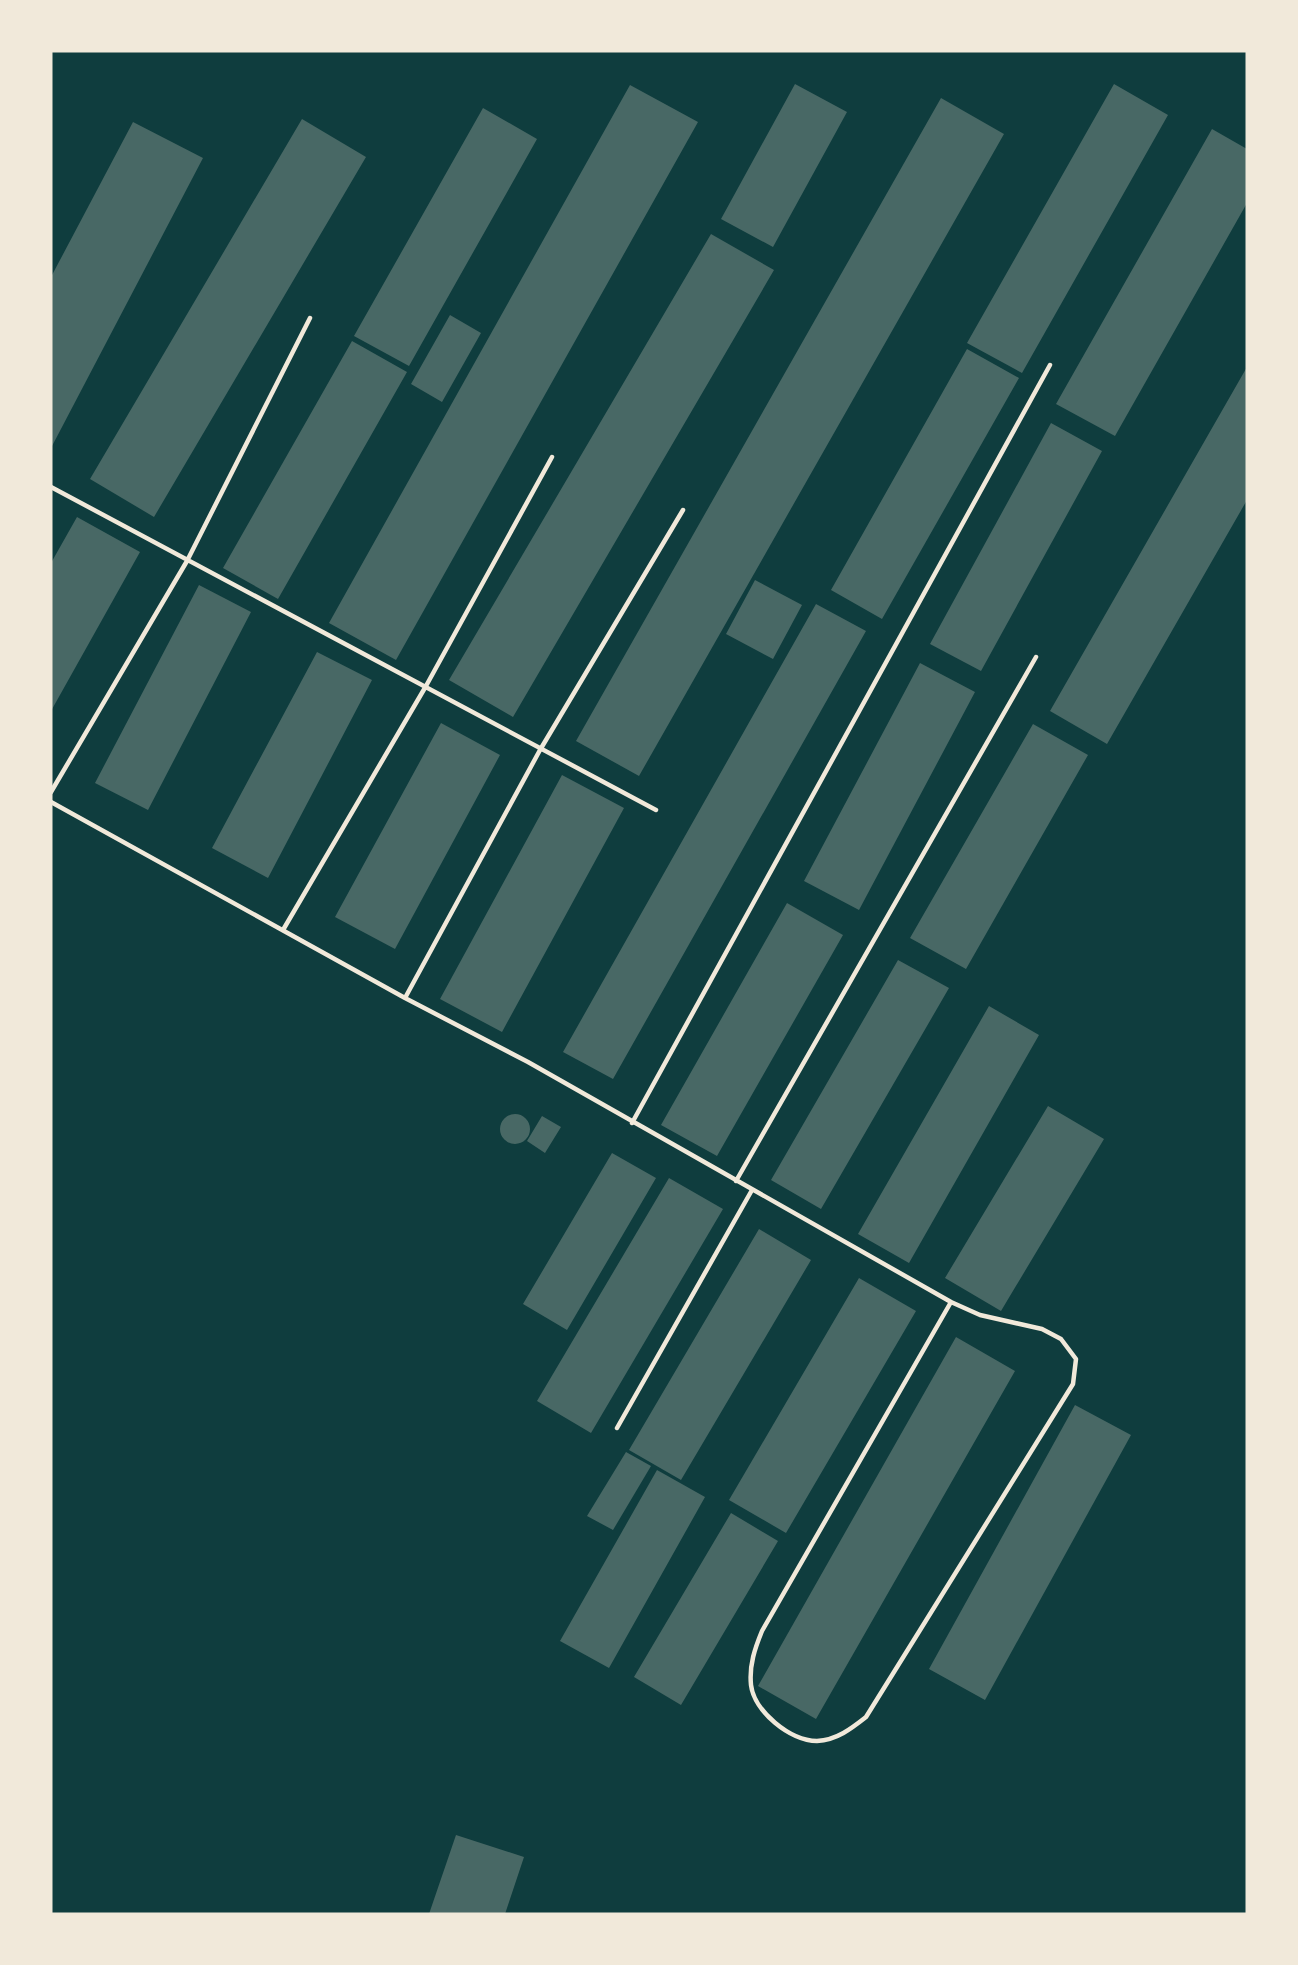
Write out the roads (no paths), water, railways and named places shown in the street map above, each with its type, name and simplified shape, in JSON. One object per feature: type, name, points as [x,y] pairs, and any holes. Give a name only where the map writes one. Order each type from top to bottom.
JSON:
[{"type":"lane","points":[[51,792],[187,561],[310,318]]},
{"type":"lane","points":[[632,1123],[1050,365]]},
{"type":"lane","points":[[284,930],[426,686],[552,457]]},
{"type":"lane","points":[[51,487],[656,810]]},
{"type":"lane","points":[[405,998],[540,750],[683,510]]},
{"type":"lane","points":[[736,1181],[1036,657]]},
{"type":"lane","points":[[51,802],[405,998],[528,1062],[951,1302],[980,1316],[1042,1329],[1061,1340],[1076,1359],[1073,1384],[866,1717],[844,1734],[817,1741],[785,1731],[765,1713],[751,1686],[752,1657],[759,1640],[951,1302]]},
{"type":"lane","points":[[617,1428],[752,1190]]}]
